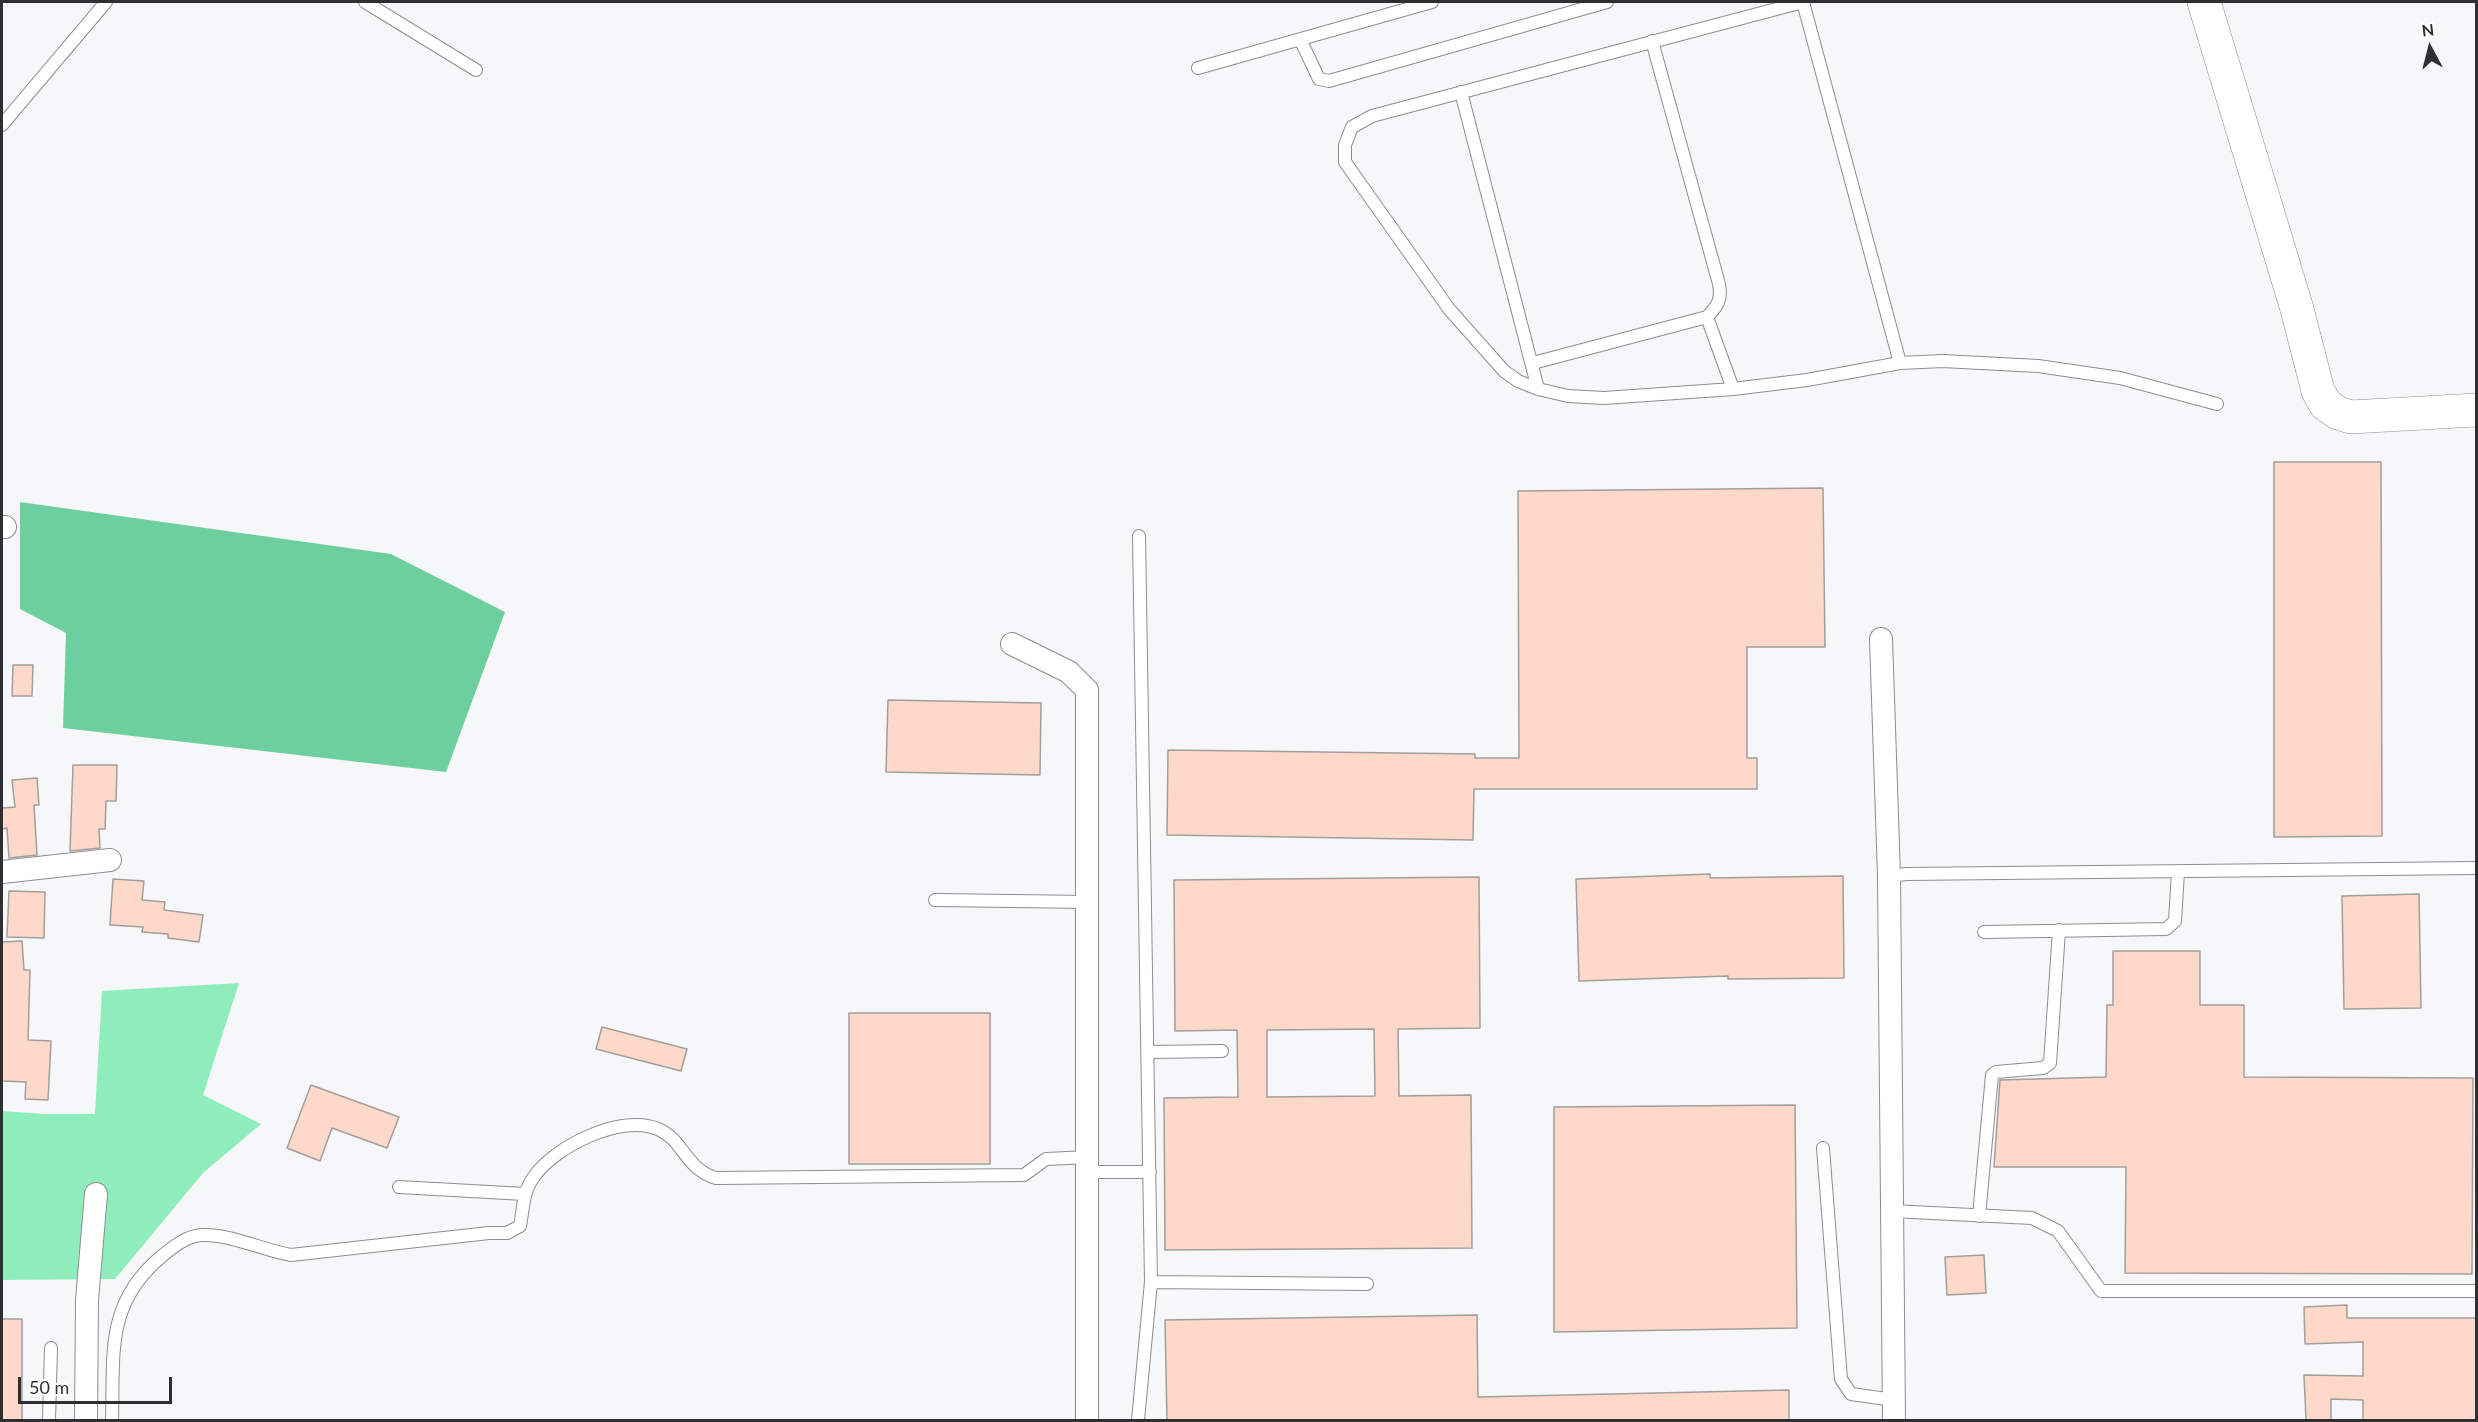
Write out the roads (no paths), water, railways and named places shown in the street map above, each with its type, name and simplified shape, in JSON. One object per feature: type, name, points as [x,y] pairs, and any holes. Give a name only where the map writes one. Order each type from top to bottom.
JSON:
[{"type":"street","points":[[2204,2],[2293,298],[2318,391],[2326,405],[2338,414],[2351,417],[2476,410]]},
{"type":"street","points":[[1881,639],[1889,876],[1894,1410]]},
{"type":"street","points":[[1012,644],[1069,672],[1087,690],[1087,1420]]},
{"type":"street","points":[[2,872],[110,860]]},
{"type":"street","points":[[86,1420],[87,1300],[96,1194]]},
{"type":"lane","points":[[2,124],[106,2]]},
{"type":"lane","points":[[365,2],[476,70]]},
{"type":"lane","points":[[1198,68],[1432,2]]},
{"type":"lane","points":[[1300,39],[1319,79],[1329,81],[1607,2]]},
{"type":"lane","points":[[1900,363],[1803,2],[1372,116],[1352,127],[1345,145],[1345,162],[1449,309],[1504,371],[1518,381],[1538,388],[1568,396],[1604,398],[1733,389],[1807,380],[1900,363],[1943,361],[2037,366],[2120,378],[2217,404]]},
{"type":"lane","points":[[1533,363],[1707,317],[1719,305],[1721,296],[1719,284],[1652,41]]},
{"type":"lane","points":[[1461,92],[1538,388]]},
{"type":"lane","points":[[1707,317],[1733,389]]},
{"type":"lane","points":[[1138,1420],[1151,1282],[1139,536]]},
{"type":"lane","points":[[1889,876],[2476,868]]},
{"type":"lane","points":[[1984,932],[2166,929],[2175,921],[2178,872]]},
{"type":"lane","points":[[935,900],[1088,902]]},
{"type":"lane","points":[[1979,1216],[1992,1075],[1996,1072],[2043,1068],[2050,1063],[2059,930]]},
{"type":"lane","points":[[1148,1052],[1222,1051]]},
{"type":"lane","points":[[112,1420],[119,1313],[128,1293],[148,1268],[189,1238],[201,1235],[228,1238],[265,1251],[291,1255],[489,1233],[507,1233],[520,1226],[525,1194],[532,1178],[553,1154],[590,1135],[609,1129],[657,1128],[671,1138],[693,1167],[702,1174],[716,1178],[1024,1175],[1046,1159],[1150,1172]]},
{"type":"lane","points":[[1823,1148],[1841,1379],[1851,1394],[1894,1410]]},
{"type":"lane","points":[[399,1187],[525,1194]]},
{"type":"lane","points":[[1892,1211],[2032,1218],[2058,1230],[2101,1291],[2476,1291]]},
{"type":"lane","points":[[1151,1282],[1367,1284]]},
{"type":"lane","points":[[49,1420],[51,1348]]}]
